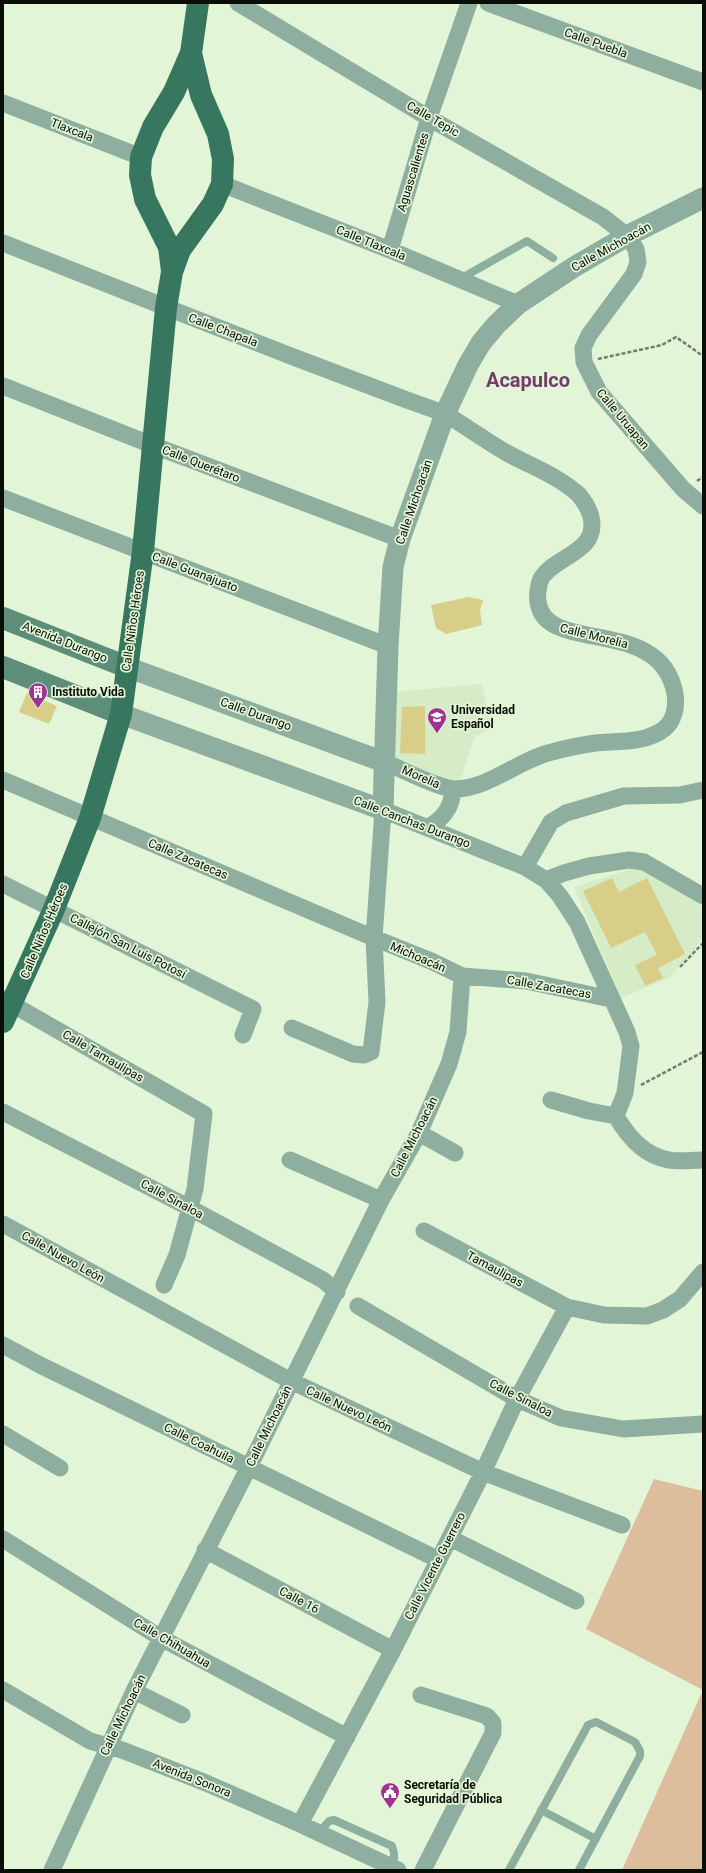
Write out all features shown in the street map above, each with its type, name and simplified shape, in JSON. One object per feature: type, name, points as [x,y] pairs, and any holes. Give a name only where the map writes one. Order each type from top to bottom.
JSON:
[{"type":"main road","points":[[190,53],[198,3]]},
{"type":"main road","name":"Calle Niños Héroes","points":[[172,272],[169,247],[144,199],[140,175],[141,157],[153,127],[174,92],[190,53]]},
{"type":"main road","name":"Calle Niños Héroes","points":[[6,1008],[54,909],[90,818],[121,714],[143,551],[166,308],[172,272],[180,250],[213,204],[222,184],[223,159],[218,134],[201,95],[190,53]]},
{"type":"main road","points":[[174,92],[188,91],[201,95]]},
{"type":"main road","points":[[163,234],[188,237]]},
{"type":"main road","name":"Avenida Durango","points":[[3,618],[127,667]]},
{"type":"main road","name":"Calle Canchas Durango","points":[[3,667],[121,714]]},
{"type":"street","name":"Calle Tepic","points":[[238,3],[429,118],[603,217],[627,236]]},
{"type":"street","name":"Aguascalientes","points":[[390,250],[429,118],[469,3]]},
{"type":"street","name":"Calle Puebla","points":[[488,3],[703,82]]},
{"type":"street","name":"Tlaxcala","points":[[3,103],[141,157]]},
{"type":"street","name":"Calle Tlaxcala","points":[[222,184],[390,250],[518,304]]},
{"type":"street","name":"Calle Michoacán","points":[[292,1028],[353,1054],[364,1055],[371,1052],[377,1002],[374,938],[383,810],[388,646],[393,567],[400,539],[445,414],[468,365],[481,343],[496,325],[518,304],[574,267],[627,236],[698,204]]},
{"type":"street","points":[[584,362],[583,348],[589,335],[634,274],[638,262],[636,249],[627,236]]},
{"type":"street","name":"Calle Chapala","points":[[3,243],[166,308],[445,414]]},
{"type":"street","name":"Calle Uruapan","points":[[584,362],[599,392],[683,489],[703,506]]},
{"type":"street","name":"Calle Querétaro","points":[[3,386],[152,445],[400,539]]},
{"type":"street","name":"Calle Morelia","points":[[445,414],[506,453],[564,483],[580,496],[590,511],[593,525],[589,537],[582,548],[542,577],[538,587],[538,603],[542,615],[548,623],[558,628],[635,646],[654,657],[666,668],[675,695],[673,719],[665,729],[649,738],[591,744],[547,753],[492,780],[456,789]]},
{"type":"street","name":"Calle Guanajuato","points":[[3,498],[388,646]]},
{"type":"street","name":"Calle Durango","points":[[127,667],[384,762]]},
{"type":"street","name":"Calle Canchas Durango","points":[[121,714],[383,810],[525,867],[546,880],[560,896],[577,922],[631,1046],[625,1093],[616,1116]]},
{"type":"street","name":"Morelia","points":[[384,762],[447,788],[456,789]]},
{"type":"street","name":"Calle Zacatecas","points":[[3,780],[374,938]]},
{"type":"street","points":[[427,828],[438,821],[446,813],[453,800],[456,789]]},
{"type":"street","points":[[525,867],[551,822],[566,813],[624,796],[680,796],[703,790]]},
{"type":"street","points":[[546,880],[588,866],[629,860],[644,862],[703,896]]},
{"type":"street","name":"Callejón San Luis Potosí","points":[[3,884],[253,1009],[243,1035]]},
{"type":"street","name":"Michoacán","points":[[374,938],[431,961],[462,976]]},
{"type":"street","name":"Calle Michoacán","points":[[52,1870],[107,1746],[134,1691],[205,1550],[249,1467],[337,1292],[381,1200],[419,1133],[449,1064],[458,1032],[462,976]]},
{"type":"street","name":"Calle Zacatecas","points":[[462,976],[526,981],[611,999]]},
{"type":"street","name":"Calle Tamaulipas","points":[[6,1008],[204,1114],[195,1189],[190,1208]]},
{"type":"street","points":[[551,1100],[589,1111],[616,1116],[624,1130],[634,1142],[649,1153],[669,1160],[703,1160]]},
{"type":"street","name":"Calle Sinaloa","points":[[3,1112],[190,1208],[323,1280],[337,1292]]},
{"type":"street","points":[[419,1133],[455,1153]]},
{"type":"street","points":[[290,1160],[381,1200]]},
{"type":"street","points":[[164,1285],[177,1255],[190,1208]]},
{"type":"street","name":"Calle Nuevo León","points":[[3,1224],[291,1382],[483,1472],[622,1525]]},
{"type":"street","name":"Tamaulipas","points":[[424,1231],[567,1307]]},
{"type":"street","points":[[567,1307],[604,1315],[647,1316],[663,1310],[680,1299],[703,1272]]},
{"type":"street","name":"Calle Sinaloa","points":[[358,1306],[517,1399],[561,1418],[623,1429],[703,1424]]},
{"type":"street","name":"Calle Vicente Guerrero","points":[[300,1824],[439,1560],[483,1472],[517,1399],[567,1307]]},
{"type":"street","name":"Calle Coahuila","points":[[3,1345],[40,1365],[439,1560]]},
{"type":"street","points":[[3,1434],[60,1468]]},
{"type":"street","points":[[450,1538],[576,1600]]},
{"type":"street","name":"Calle Chihuahua","points":[[3,1539],[161,1638],[347,1737]]},
{"type":"street","name":"Calle 16","points":[[205,1550],[392,1650]]},
{"type":"street","name":"Avenida Sonora","points":[[3,1690],[90,1741],[122,1750],[206,1784],[300,1824],[389,1868]]},
{"type":"street","points":[[134,1691],[182,1715]]},
{"type":"street","points":[[421,1695],[487,1716],[493,1723],[493,1734],[423,1870]]},
{"type":"lane","points":[[459,279],[527,241],[553,258]]},
{"type":"lane","points":[[509,1870],[588,1725],[596,1722],[635,1742],[640,1751],[640,1756],[579,1870]]},
{"type":"lane","points":[[541,1810],[596,1839]]},
{"type":"path","points":[[584,362],[662,345],[676,337],[703,356]]},
{"type":"path","points":[[680,967],[703,943]]},
{"type":"path","points":[[625,1093],[672,1070],[703,1052]]},
{"type":"shaded area","name":"Universidad Español","points":[[482,684],[491,729],[474,738],[459,785],[391,757],[393,692]]},
{"type":"shaded area","points":[[641,866],[703,904],[703,936],[695,949],[669,978],[621,998],[574,887]]},
{"type":"shaded area","points":[[654,1479],[703,1491],[703,1690],[586,1629]]},
{"type":"shaded area","points":[[703,1690],[703,1870],[622,1870]]},
{"type":"building","points":[[469,597],[483,600],[480,610],[482,625],[446,634],[436,628],[431,605]]},
{"type":"building","name":"Instituto Vida","points":[[27,693],[57,706],[49,724],[19,712]]},
{"type":"building","points":[[425,706],[425,754],[400,753],[402,707]]},
{"type":"building","points":[[612,878],[619,892],[647,878],[685,954],[658,968],[663,978],[645,986],[635,965],[657,955],[645,932],[611,948],[583,891]]},
{"type":"place","name":"Instituto Vida","points":[[38,709]]},
{"type":"place","name":"Universidad Español","points":[[437,734]]},
{"type":"place","name":"Secretaría de Seguridad Pública","points":[[390,1809]]},
{"type":"district","name":"Acapulco","points":[[528,380]]}]
